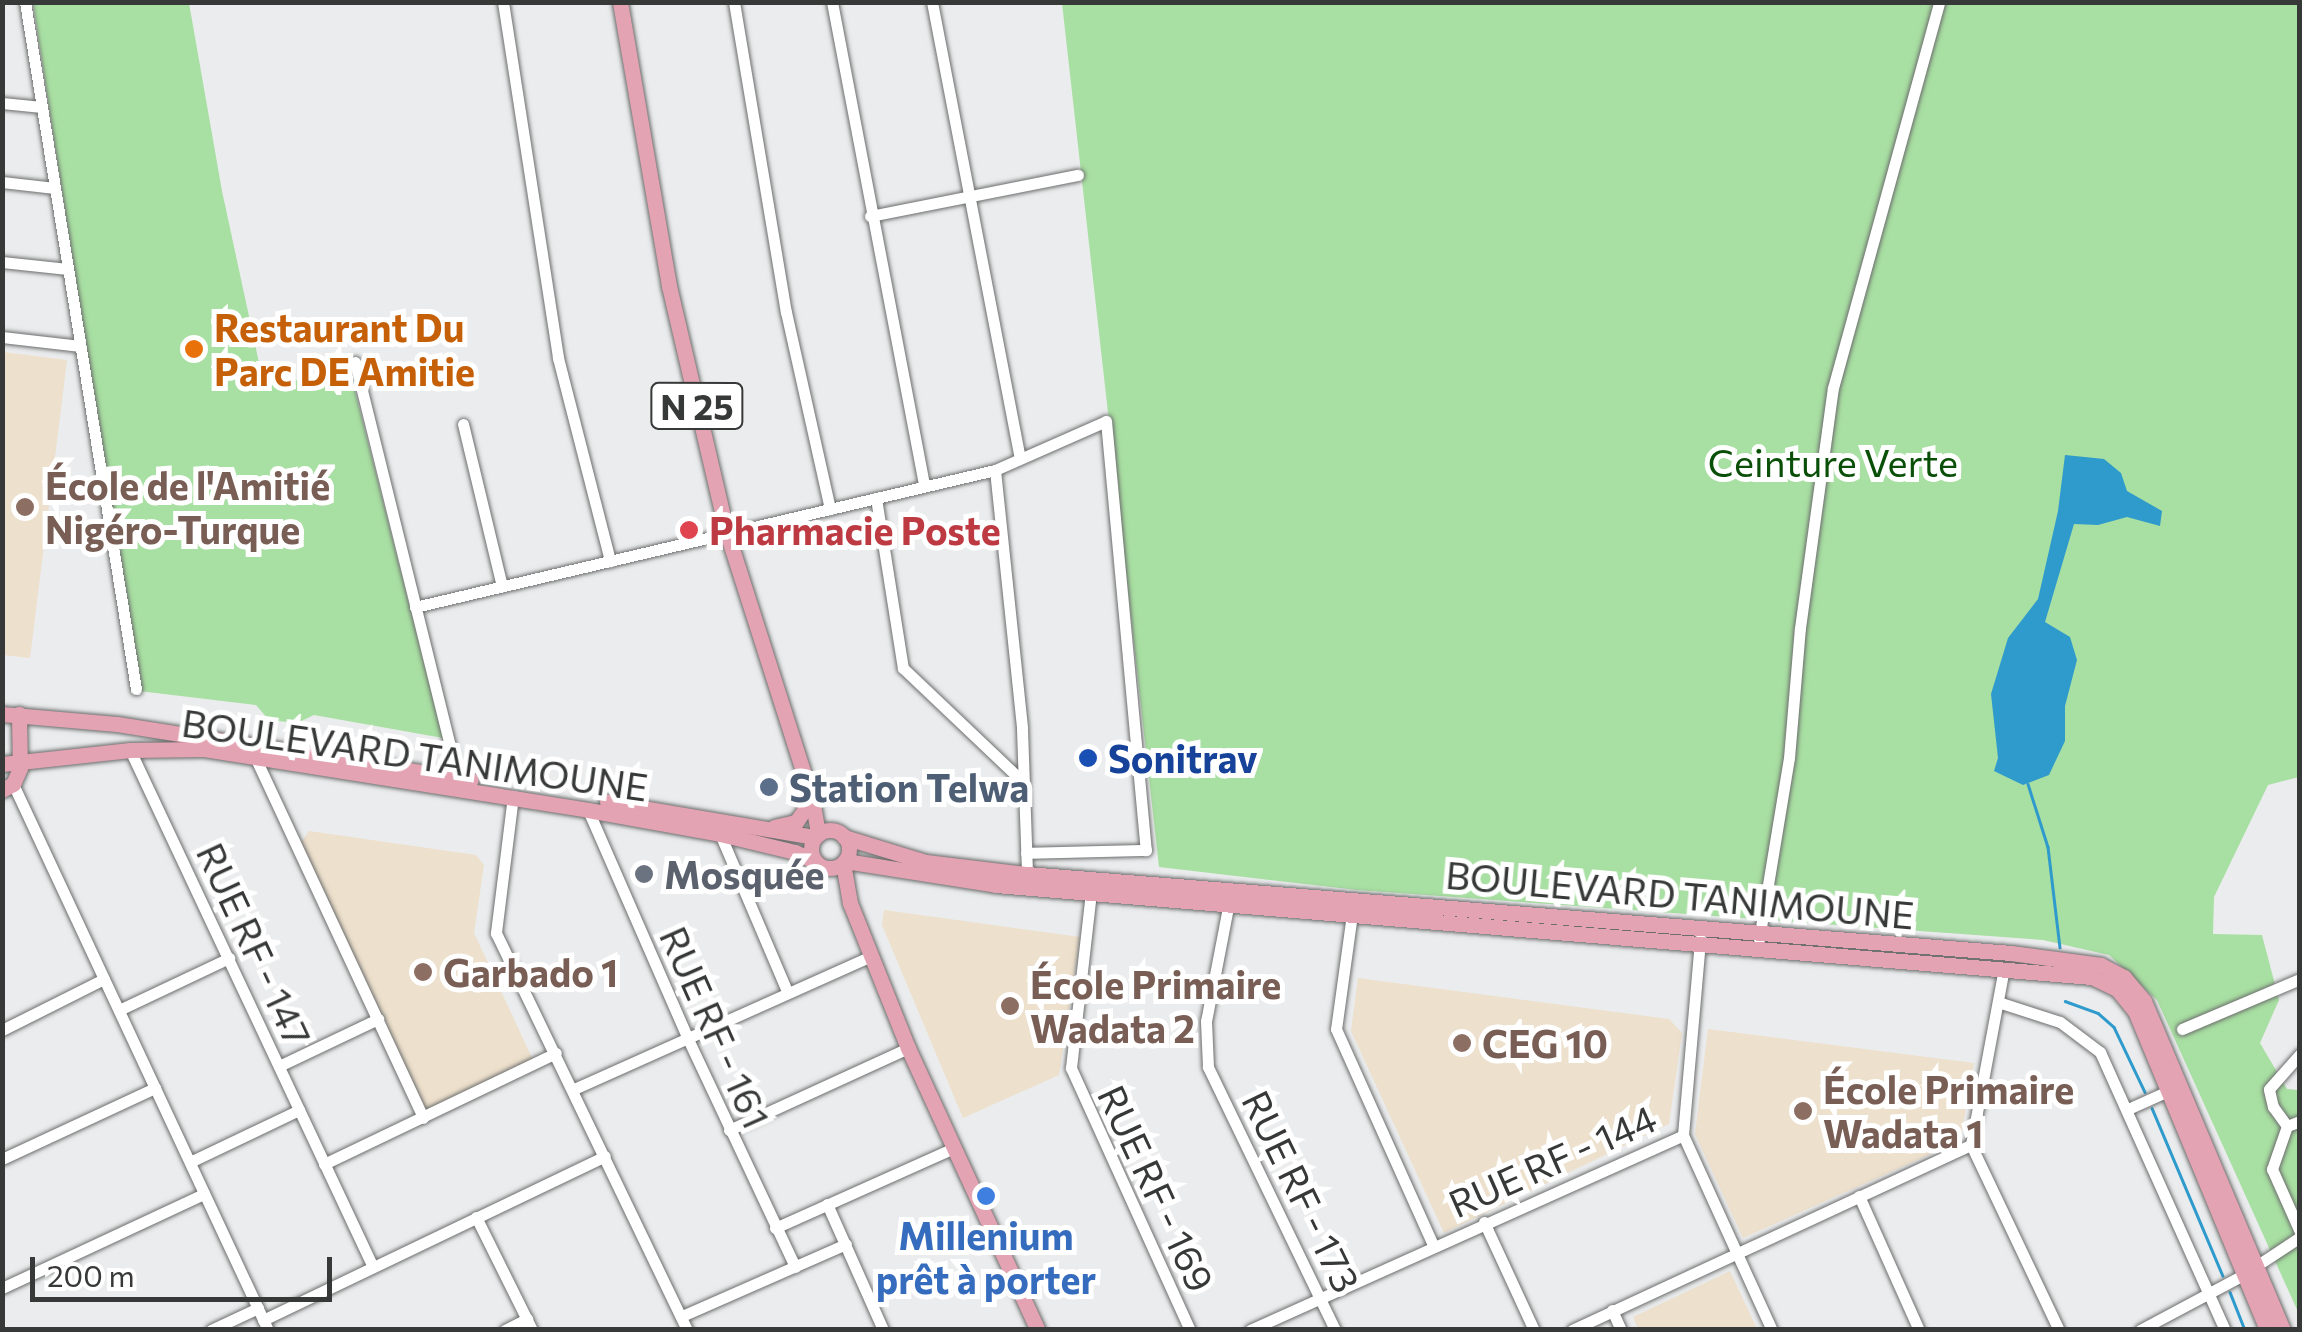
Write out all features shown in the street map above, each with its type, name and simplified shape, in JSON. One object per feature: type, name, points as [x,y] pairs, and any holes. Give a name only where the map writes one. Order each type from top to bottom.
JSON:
[{"type":"main road","name":"N 25","points":[[620,2],[669,286],[726,533],[812,799]]},
{"type":"main road","name":"BOULEVARD TANIMOUNE","points":[[11,714],[117,724],[817,835]]},
{"type":"main road","points":[[8,787],[21,762],[11,714]]},
{"type":"main road","name":"BOULEVARD TANIMOUNE","points":[[2,764],[187,748],[513,796],[720,834],[819,864]]},
{"type":"main road","points":[[761,828],[796,822],[812,799]]},
{"type":"main road","points":[[812,799],[842,834],[849,852],[844,862],[850,903],[952,1150],[1038,1330]]},
{"type":"main road","points":[[812,799],[817,835],[810,850],[850,903]]},
{"type":"main road","name":"BOULEVARD TANIMOUNE","points":[[842,834],[926,862],[1027,874],[1319,904],[1701,933],[2092,977],[2117,989],[2136,1011],[2166,1092],[2283,1330]]},
{"type":"main road","points":[[817,835],[842,834]]},
{"type":"main road","name":"BOULEVARD TANIMOUNE","points":[[844,862],[974,883],[1228,902],[1319,904],[1352,914],[1701,933]]},
{"type":"main road","points":[[819,864],[844,862]]},
{"type":"main road","name":"BOULEVARD TANIMOUNE","points":[[1759,941],[2074,960],[2102,965],[2124,977],[2144,1001],[2251,1270],[2268,1330]]},
{"type":"street","points":[[25,2],[136,689]]},
{"type":"street","points":[[503,2],[558,358],[610,561]]},
{"type":"street","points":[[734,2],[786,312],[830,509]]},
{"type":"street","points":[[832,2],[924,486]]},
{"type":"street","points":[[932,2],[1020,456]]},
{"type":"street","points":[[1759,941],[1788,758],[1800,628],[1833,388],[1939,2]]},
{"type":"street","points":[[2,104],[42,108]]},
{"type":"street","points":[[870,216],[1078,175]]},
{"type":"street","points":[[2,182],[55,188]]},
{"type":"street","points":[[2,262],[68,269]]},
{"type":"street","points":[[2,338],[80,346]]},
{"type":"street","points":[[355,362],[458,778]]},
{"type":"street","points":[[416,607],[994,470],[1106,421],[1146,850],[1026,852]]},
{"type":"street","points":[[463,424],[502,586]]},
{"type":"street","points":[[994,470],[1022,728],[1027,874]]},
{"type":"street","points":[[876,498],[903,668],[1022,781]]},
{"type":"street","name":"RUE RF - 147","points":[[130,750],[372,1267]]},
{"type":"street","points":[[255,757],[423,1118]]},
{"type":"street","points":[[8,787],[119,1010],[263,1319]]},
{"type":"street","points":[[513,796],[494,924],[688,1330]]},
{"type":"street","name":"RUE RF - 161","points":[[588,810],[686,1037],[794,1266]]},
{"type":"street","points":[[720,834],[787,991]]},
{"type":"street","name":"RUE RF - 169","points":[[1091,892],[1071,1068],[1190,1330]]},
{"type":"street","name":"RUE RF - 173","points":[[1228,902],[1206,1021],[1208,1067],[1335,1330]]},
{"type":"street","points":[[1352,914],[1336,1029],[1433,1245]]},
{"type":"street","points":[[1683,1135],[1701,933]]},
{"type":"street","points":[[574,1089],[871,956]]},
{"type":"street","points":[[119,1010],[229,958]]},
{"type":"street","points":[[2004,968],[1971,1145],[2059,1330]]},
{"type":"street","points":[[2,1030],[104,979]]},
{"type":"street","points":[[2182,1029],[2300,979]]},
{"type":"street","points":[[1998,1002],[2060,1022],[2085,1037],[2109,1066],[2225,1330]]},
{"type":"street","points":[[279,1066],[378,1019]]},
{"type":"street","points":[[729,1130],[908,1048]]},
{"type":"street","points":[[324,1164],[556,1053]]},
{"type":"street","points":[[2286,1126],[2272,1106],[2269,1090],[2279,1072],[2300,1054]]},
{"type":"street","points":[[2,1158],[155,1088]]},
{"type":"street","points":[[2128,1108],[2166,1092]]},
{"type":"street","points":[[190,1162],[299,1110]]},
{"type":"street","points":[[2286,1126],[2300,1121]]},
{"type":"street","points":[[2140,1330],[2251,1270],[2300,1235],[2272,1169],[2286,1126]]},
{"type":"street","name":"RUE RF - 144","points":[[1250,1330],[1683,1135],[1772,1330]]},
{"type":"street","points":[[1572,1330],[1971,1145]]},
{"type":"street","points":[[775,1228],[952,1150]]},
{"type":"street","points":[[211,1330],[263,1319],[605,1156]]},
{"type":"street","points":[[2,1288],[204,1194]]},
{"type":"street","points":[[1860,1196],[1919,1330]]},
{"type":"street","points":[[827,1204],[883,1330]]},
{"type":"street","points":[[476,1217],[530,1324],[505,1330]]},
{"type":"street","points":[[1484,1222],[1534,1330]]},
{"type":"street","points":[[682,1316],[846,1244]]},
{"type":"street","points":[[1612,1310],[1621,1330]]},
{"type":"shaded area","name":"École de l'Amitié Nigéro-Turque","points":[[3,352],[67,360],[30,658],[3,655]]},
{"type":"shaded area","points":[[309,831],[476,855],[484,865],[474,933],[533,1060],[424,1112],[300,844]]},
{"type":"shaded area","name":"École Primaire Wadata 2","points":[[884,910],[1080,937],[1059,1075],[963,1118],[882,925]]},
{"type":"shaded area","name":"CEG 10","points":[[1358,978],[1669,1019],[1682,1033],[1669,1124],[1444,1233],[1351,1031]]},
{"type":"shaded area","points":[[1708,1029],[1974,1063],[1960,1141],[1743,1238],[1695,1134]]},
{"type":"shaded area","points":[[1730,1271],[1757,1329],[1638,1329],[1633,1317]]},
{"type":"green space","points":[[33,3],[189,3],[222,191],[264,386],[350,371],[443,738],[314,715],[297,723],[269,720],[256,705],[139,691]]},
{"type":"green space","name":"Ceinture Verte","points":[[1062,3],[2299,3],[2299,777],[2268,785],[2214,897],[2213,934],[2262,935],[2279,1000],[2260,1043],[2287,1089],[2299,1090],[2299,1314],[2157,1000],[2109,955],[2043,940],[1357,890],[1159,867]]},
{"type":"water","points":[[2065,455],[2104,459],[2121,473],[2127,491],[2162,511],[2160,526],[2127,517],[2098,525],[2074,524],[2045,622],[2070,637],[2077,660],[2065,706],[2065,741],[2049,775],[2023,785],[1994,771],[1998,758],[1991,694],[2008,638],[2038,599],[2058,511]]},
{"type":"waterway","points":[[2028,784],[2048,847],[2060,947]]},
{"type":"waterway","points":[[2065,1001],[2098,1013],[2114,1027],[2145,1092]]},
{"type":"waterway","points":[[2152,1108],[2223,1276]]},
{"type":"waterway","points":[[2230,1292],[2245,1330]]},
{"type":"place","name":"Restaurant Du Parc DE Amitie","points":[[194,349]]},
{"type":"place","name":"École de l'Amitié Nigéro-Turque","points":[[25,507]]},
{"type":"place","name":"Pharmacie Poste","points":[[689,530]]},
{"type":"place","name":"Sonitrav","points":[[1088,758]]},
{"type":"place","name":"Station Telwa","points":[[769,787]]},
{"type":"place","name":"Mosquée","points":[[644,874]]},
{"type":"place","name":"Garbado 1","points":[[423,972]]},
{"type":"place","name":"École Primaire Wadata 2","points":[[1010,1006]]},
{"type":"place","name":"CEG 10","points":[[1462,1043]]},
{"type":"place","name":"École Primaire Wadata 1","points":[[1803,1111]]},
{"type":"place","name":"Millenium prêt à porter","points":[[986,1196]]}]
